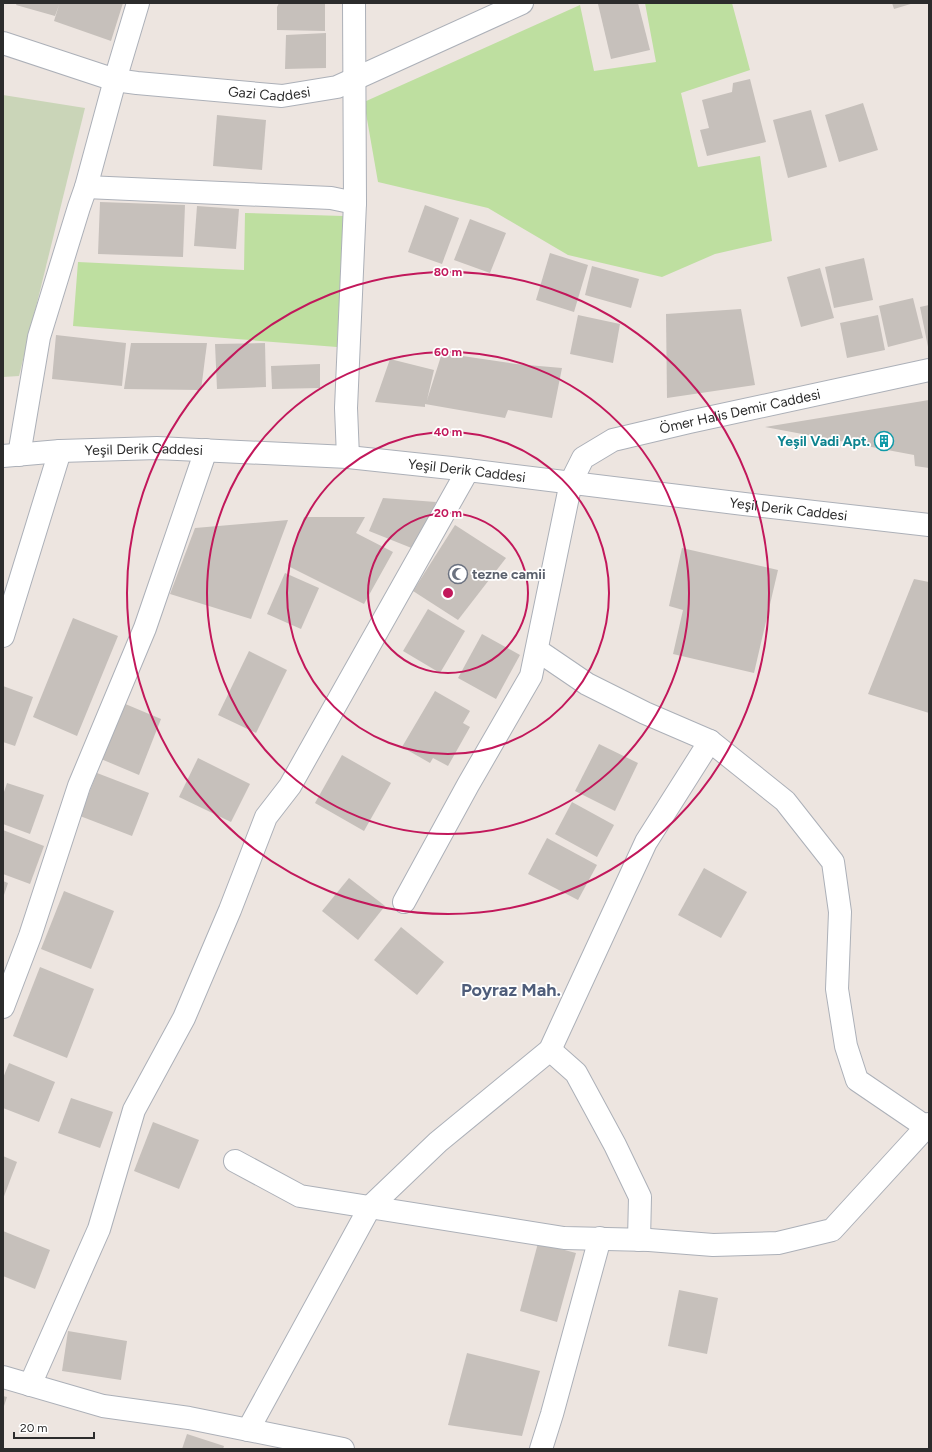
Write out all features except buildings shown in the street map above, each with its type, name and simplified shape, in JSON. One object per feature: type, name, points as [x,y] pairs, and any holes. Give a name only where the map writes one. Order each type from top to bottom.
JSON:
[{"type":"street","points":[[11,455],[39,337],[86,187],[138,3]]},
{"type":"street","points":[[348,457],[346,408],[355,203],[354,3]]},
{"type":"street","name":"Gazi Caddesi","points":[[3,43],[115,80],[282,96],[337,88],[522,3]]},
{"type":"street","points":[[86,187],[332,198],[355,203]]},
{"type":"street","name":"Ömer Halis Demir Caddesi","points":[[404,902],[468,785],[531,676],[571,482],[583,458],[613,440],[929,370]]},
{"type":"street","name":"Yeşil Derik Caddesi","points":[[11,455],[60,451],[157,448],[348,457],[929,525]]},
{"type":"street","points":[[3,1007],[30,936],[79,786],[145,628],[206,450]]},
{"type":"street","points":[[3,636],[60,451]]},
{"type":"street","points":[[30,1385],[99,1229],[134,1110],[184,1018],[230,910],[266,817],[290,786],[468,470]]},
{"type":"street","points":[[235,1161],[300,1196],[564,1238],[600,1238],[713,1245],[778,1244],[832,1230],[927,1125],[857,1080],[846,1046],[838,989],[840,912],[833,862],[785,801],[710,741],[645,713],[587,684],[537,650]]},
{"type":"street","points":[[248,1430],[370,1207],[438,1142],[550,1050],[646,842],[710,741]]},
{"type":"street","points":[[550,1050],[576,1073],[615,1145],[640,1197],[639,1240]]},
{"type":"street","points":[[541,1449],[600,1238]]},
{"type":"street","points":[[3,1377],[103,1406],[189,1418],[343,1449]]},
{"type":"green space","points":[[645,3],[732,3],[750,70],[681,93],[698,167],[760,156],[772,241],[715,254],[662,277],[568,255],[488,208],[378,182],[364,102],[580,5],[594,71],[656,62]]},
{"type":"green space","points":[[3,95],[85,108],[19,376],[3,377]]},
{"type":"green space","points":[[245,213],[343,216],[337,347],[73,326],[78,262],[244,270]]},
{"type":"place","name":"Yeşil Vadi Apt.","points":[[884,441]]},
{"type":"place","name":"tezne camii","points":[[458,574]]},
{"type":"district","name":"Poyraz Mah.","points":[[511,990]]}]
